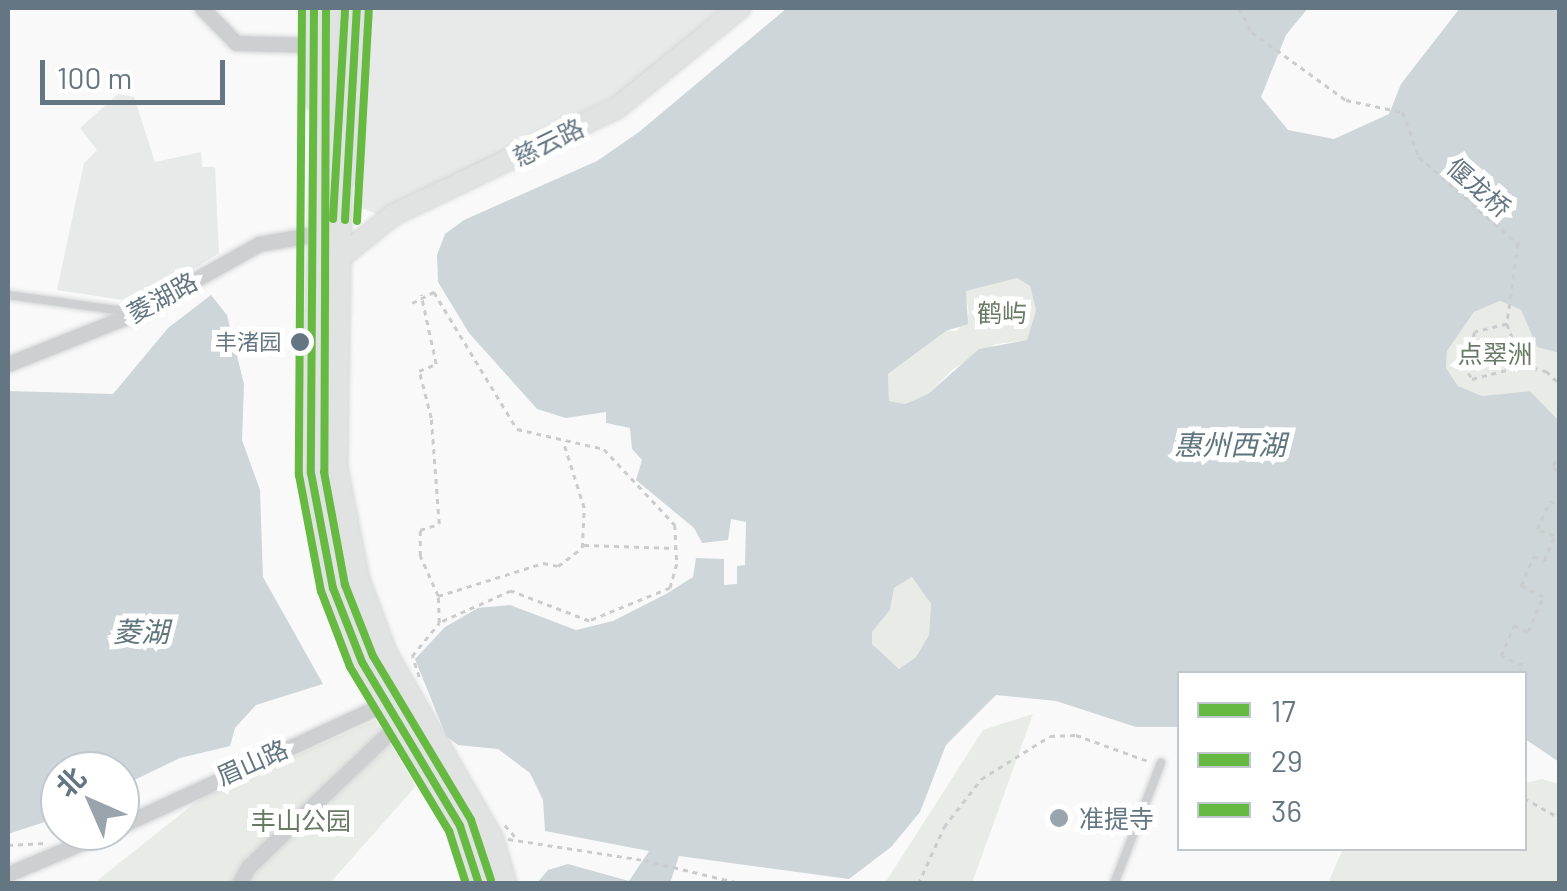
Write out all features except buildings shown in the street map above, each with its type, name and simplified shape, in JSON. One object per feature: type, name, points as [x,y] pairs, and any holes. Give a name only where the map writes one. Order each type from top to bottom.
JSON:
[{"type":"main road","points":[[328,8],[342,256],[336,468],[358,580],[386,655],[496,828],[504,884]]},
{"type":"main road","points":[[341,8],[334,148],[316,225],[312,473],[332,588],[392,713],[460,826],[479,884]]},
{"type":"street","points":[[202,8],[236,43],[314,45]]},
{"type":"street","points":[[314,8],[316,225]]},
{"type":"street","points":[[342,256],[357,8]]},
{"type":"street","name":"慈云路","points":[[342,256],[393,215],[618,107],[740,8]]},
{"type":"street","name":"菱湖路","points":[[8,364],[136,313],[260,244],[316,225]]},
{"type":"street","points":[[239,884],[248,866],[392,713]]},
{"type":"street","name":"眉山路","points":[[140,818],[392,713]]},
{"type":"street","points":[[8,874],[63,851]]},
{"type":"lane","points":[[8,294],[136,313]]},
{"type":"lane","points":[[1114,884],[1162,763]]},
{"type":"path","name":"偃龙桥","points":[[1240,8],[1252,32],[1290,55],[1346,100],[1381,111],[1403,112],[1419,158],[1518,244],[1507,324]]},
{"type":"path","points":[[412,303],[421,295],[434,292],[517,429],[564,444],[604,449],[675,526],[676,548],[670,588],[588,621],[511,591],[439,623],[412,656],[423,686]]},
{"type":"path","points":[[421,295],[436,364],[419,371],[432,418],[438,524],[420,530],[420,556],[438,596],[439,623]]},
{"type":"path","points":[[1524,365],[1507,324],[1474,332],[1464,364],[1472,379],[1524,365],[1546,371],[1560,384]]},
{"type":"path","points":[[438,596],[543,563],[558,566],[582,544],[584,508],[564,444]]},
{"type":"path","points":[[1560,452],[1552,468],[1560,471]]},
{"type":"path","points":[[1521,671],[1523,665],[1501,656],[1514,624],[1528,632],[1543,597],[1521,586],[1534,556],[1544,561],[1554,536],[1538,529],[1550,502],[1560,505]]},
{"type":"path","points":[[582,544],[676,548]]},
{"type":"path","points":[[918,884],[944,827],[981,779],[1050,736],[1076,736],[1162,763]]},
{"type":"path","points":[[1527,800],[1560,818]]},
{"type":"path","points":[[496,828],[517,839],[685,868],[743,884]]},
{"type":"path","points":[[496,828],[517,839]]},
{"type":"shaded area","points":[[369,8],[721,8],[636,85],[380,215],[361,208]]},
{"type":"shaded area","points":[[118,94],[134,97],[155,162],[201,152],[202,167],[215,167],[219,253],[142,303],[57,290],[84,163],[97,150],[80,128]]},
{"type":"green space","name":"鹤屿","points":[[1017,278],[1030,286],[1036,310],[1027,340],[996,344],[953,369],[928,394],[905,404],[889,401],[888,374],[946,331],[957,331],[969,313],[965,291]]},
{"type":"green space","name":"点翠洲","points":[[1500,301],[1521,310],[1537,347],[1559,353],[1559,421],[1530,391],[1482,396],[1458,386],[1446,369],[1447,351],[1474,312]]},
{"type":"green space","points":[[912,577],[931,604],[929,635],[916,657],[899,669],[872,644],[872,632],[890,610],[894,588]]},
{"type":"green space","points":[[1033,714],[972,883],[885,883],[983,730]]},
{"type":"green space","name":"丰山公园","points":[[376,720],[416,786],[330,883],[93,884],[134,851],[140,851],[140,847],[201,798]]},
{"type":"green space","points":[[1542,779],[1559,784],[1559,883],[1328,883],[1342,851],[1527,851],[1527,783]]},
{"type":"water","name":"惠州西湖","points":[[787,8],[1308,8],[1286,35],[1261,97],[1288,130],[1334,139],[1389,114],[1401,84],[1460,8],[1559,8],[1559,353],[1537,347],[1521,310],[1500,301],[1474,312],[1447,351],[1446,368],[1458,386],[1482,396],[1530,391],[1559,421],[1559,762],[1527,740],[1527,671],[1177,671],[1177,727],[1136,727],[1056,701],[996,695],[946,745],[920,812],[891,847],[849,879],[679,856],[670,883],[537,883],[548,870],[568,864],[629,881],[649,851],[545,831],[543,800],[530,773],[498,749],[458,745],[446,736],[415,659],[445,627],[478,608],[510,605],[576,630],[613,621],[666,594],[693,577],[696,558],[724,559],[724,585],[737,584],[737,566],[745,565],[746,522],[731,519],[728,540],[702,543],[694,528],[636,480],[642,460],[632,449],[630,428],[606,423],[606,412],[566,418],[537,409],[469,333],[438,282],[437,255],[445,234],[464,220],[597,161],[639,132]],"holes":[[[1017,278],[1030,286],[1036,310],[1027,340],[979,349],[928,394],[905,404],[889,401],[888,374],[946,331],[968,324],[966,291]],[[912,577],[931,604],[929,635],[916,657],[899,669],[872,644],[872,632],[890,610],[894,588]]]},
{"type":"water","name":"菱湖","points":[[211,295],[227,315],[244,384],[242,440],[260,490],[263,577],[323,684],[256,705],[235,728],[230,746],[180,758],[140,777],[140,751],[40,751],[40,824],[8,834],[8,391],[113,394],[168,328]]},
{"type":"transit line","name":"29","points":[[302,8],[299,475],[321,591],[350,667],[449,831],[466,884]]},
{"type":"transit line","name":"17","points":[[314,8],[311,473],[333,588],[362,662],[460,826],[479,884]]},
{"type":"transit line","name":"36","points":[[326,8],[324,472],[345,585],[373,656],[471,820],[491,880]]},
{"type":"transit line","name":"36","points":[[333,219],[345,8]]},
{"type":"transit line","name":"17","points":[[345,220],[357,8]]},
{"type":"transit line","name":"29","points":[[357,221],[369,9]]},
{"type":"place","name":"丰渚园","points":[[300,342]]},
{"type":"place","name":"准提寺","points":[[1059,818]]}]
